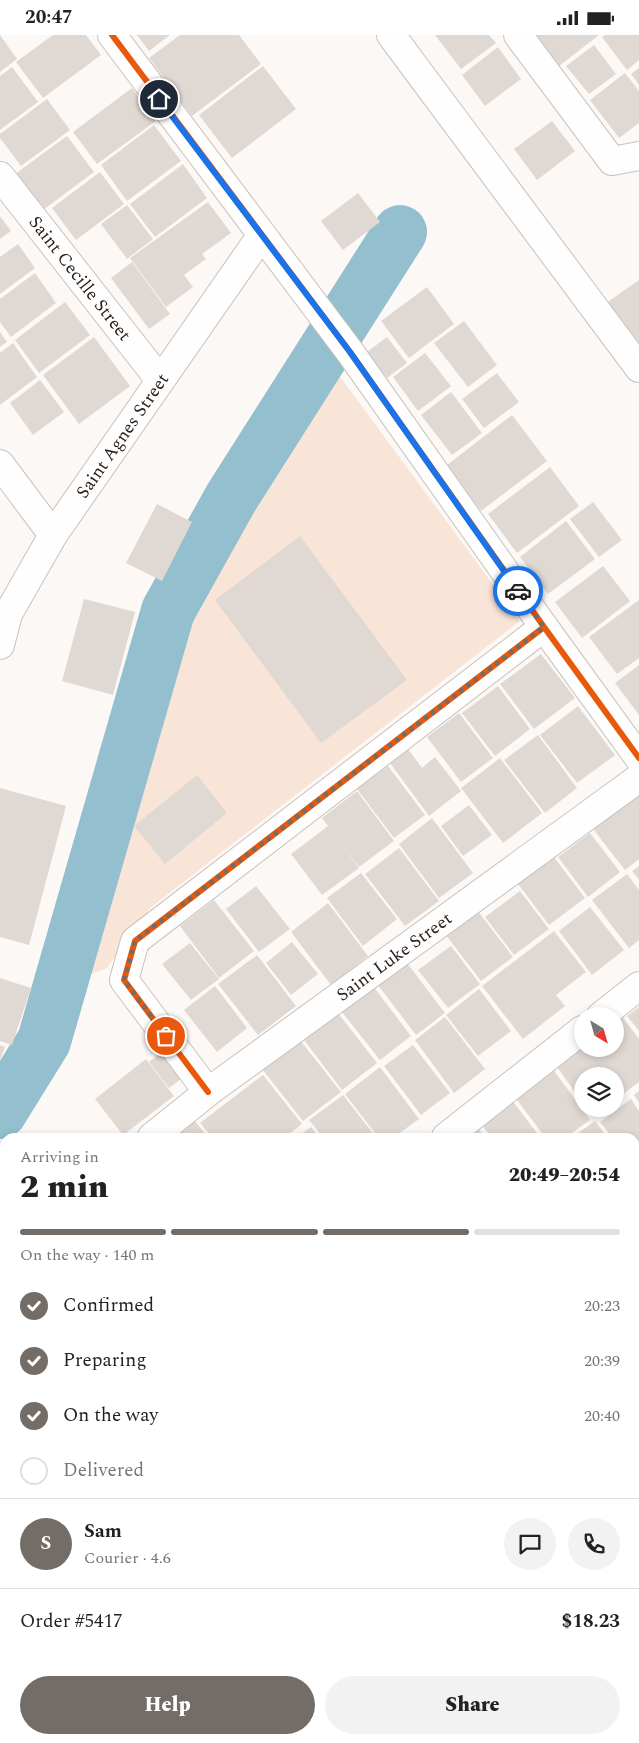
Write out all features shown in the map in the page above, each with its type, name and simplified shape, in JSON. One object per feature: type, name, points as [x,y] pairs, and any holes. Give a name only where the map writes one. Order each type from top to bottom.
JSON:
[{"type":"street","points":[[112,35],[261,236],[350,352],[639,758]]},
{"type":"street","points":[[391,35],[639,367]]},
{"type":"street","points":[[518,35],[612,161],[639,156]]},
{"type":"street","name":"Saint Cecille Street","points":[[0,176],[160,380]]},
{"type":"street","name":"Saint Agnes Street","points":[[0,645],[8,614],[53,535],[261,236]]},
{"type":"street","points":[[0,464],[53,535]]},
{"type":"street","points":[[208,1092],[124,980],[135,941],[544,627]]},
{"type":"street","name":"Saint Luke Street","points":[[157,1133],[208,1092],[639,777]]},
{"type":"street","points":[[612,1007],[639,986]]},
{"type":"street","points":[[451,1133],[574,1037]]},
{"type":"shaded area","points":[[330,363],[520,621],[150,908],[107,968],[73,981],[180,621]]},
{"type":"building","points":[[0,35],[17,59],[0,72]]},
{"type":"building","points":[[53,35],[86,35],[101,55],[43,98],[16,62]]},
{"type":"building","points":[[137,35],[170,35],[149,51]]},
{"type":"building","points":[[180,35],[239,35],[261,64],[192,116],[149,58]]},
{"type":"building","points":[[435,35],[489,35],[496,43],[461,69]]},
{"type":"building","points":[[527,35],[599,35],[554,70]]},
{"type":"building","points":[[605,35],[639,35],[639,60],[627,70],[602,37]]},
{"type":"building","points":[[594,45],[616,74],[589,94],[566,66]]},
{"type":"building","points":[[498,47],[521,79],[485,106],[462,75]]},
{"type":"building","points":[[263,66],[296,109],[232,158],[199,115]]},
{"type":"building","points":[[12,67],[38,102],[0,130],[0,76]]},
{"type":"building","points":[[639,68],[639,85],[631,74]]},
{"type":"building","points":[[625,73],[639,91],[639,123],[619,138],[590,100]]},
{"type":"building","points":[[132,88],[156,121],[97,164],[73,132]]},
{"type":"building","points":[[47,99],[70,130],[21,166],[0,138],[0,134]]},
{"type":"building","points":[[552,121],[575,151],[537,180],[514,149]]},
{"type":"building","points":[[154,125],[181,161],[127,201],[101,165]]},
{"type":"building","points":[[67,136],[94,172],[43,210],[15,174]]},
{"type":"building","points":[[183,164],[207,198],[155,237],[130,204]]},
{"type":"building","points":[[100,172],[124,204],[76,240],[52,208]]},
{"type":"building","points":[[358,193],[380,222],[343,250],[321,221]]},
{"type":"building","points":[[208,202],[231,233],[202,254],[206,259],[184,275],[193,287],[166,307],[130,258]]},
{"type":"building","points":[[127,205],[153,239],[127,259],[101,224]]},
{"type":"building","points":[[0,216],[11,231],[0,239]]},
{"type":"building","points":[[18,244],[35,268],[0,294],[0,257]]},
{"type":"building","points":[[132,262],[170,314],[149,329],[111,278]]},
{"type":"building","points":[[35,273],[56,303],[11,337],[0,322],[0,299]]},
{"type":"building","points":[[639,280],[639,359],[602,306]]},
{"type":"building","points":[[427,287],[454,324],[409,358],[381,321]]},
{"type":"building","points":[[65,302],[90,335],[39,373],[15,340]]},
{"type":"building","points":[[464,321],[497,365],[468,387],[434,343]]},
{"type":"building","points":[[0,332],[7,342],[0,347]]},
{"type":"building","points":[[94,337],[130,386],[79,424],[43,375]]},
{"type":"building","points":[[387,337],[407,363],[387,378],[367,352]]},
{"type":"building","points":[[13,343],[37,377],[0,405],[0,353]]},
{"type":"building","points":[[425,353],[451,386],[418,411],[393,377]]},
{"type":"building","points":[[497,373],[519,402],[484,428],[462,399]]},
{"type":"building","points":[[40,380],[64,412],[33,435],[10,403]]},
{"type":"building","points":[[451,392],[482,433],[452,455],[421,415]]},
{"type":"building","points":[[512,415],[547,461],[481,511],[447,465]]},
{"type":"building","points":[[550,467],[579,506],[517,553],[488,514]]},
{"type":"building","points":[[593,502],[622,540],[599,557],[570,519]]},
{"type":"building","points":[[157,504],[192,522],[162,581],[126,563]]},
{"type":"building","points":[[566,521],[595,559],[548,594],[520,557]]},
{"type":"building","points":[[300,536],[407,680],[321,743],[215,600]]},
{"type":"building","points":[[603,566],[630,601],[582,638],[555,602]]},
{"type":"building","points":[[84,599],[135,612],[113,695],[62,681]]},
{"type":"building","points":[[639,600],[639,658],[617,674],[589,637]]},
{"type":"building","points":[[541,654],[575,698],[534,729],[500,684]]},
{"type":"building","points":[[639,665],[639,715],[615,683]]},
{"type":"building","points":[[498,686],[530,729],[495,756],[462,713]]},
{"type":"building","points":[[578,706],[615,755],[577,783],[540,735]]},
{"type":"building","points":[[459,713],[493,758],[461,782],[427,737]]},
{"type":"building","points":[[538,735],[577,788],[545,813],[504,760]]},
{"type":"building","points":[[408,749],[422,768],[435,757],[461,791],[429,816],[390,763]]},
{"type":"building","points":[[500,758],[542,813],[503,843],[461,788]]},
{"type":"building","points":[[388,766],[425,815],[394,838],[357,789]]},
{"type":"building","points":[[197,775],[227,813],[165,864],[134,826]]},
{"type":"building","points":[[0,788],[66,806],[29,945],[0,937]]},
{"type":"building","points":[[357,791],[394,841],[359,867],[339,841],[359,868],[322,895],[291,854],[328,826],[322,818]]},
{"type":"building","points":[[639,794],[639,859],[625,870],[593,829]]},
{"type":"building","points":[[469,805],[492,835],[463,856],[441,826]]},
{"type":"building","points":[[432,818],[473,873],[439,898],[399,844]]},
{"type":"building","points":[[590,833],[620,872],[588,897],[558,857]]},
{"type":"building","points":[[399,848],[439,901],[405,926],[365,874]]},
{"type":"building","points":[[554,857],[585,898],[549,925],[518,884]]},
{"type":"building","points":[[639,866],[639,880],[632,871]]},
{"type":"building","points":[[361,873],[397,919],[363,946],[327,898]]},
{"type":"building","points":[[627,874],[639,890],[639,940],[629,948],[592,900]]},
{"type":"building","points":[[256,886],[290,929],[259,952],[226,909]]},
{"type":"building","points":[[520,891],[549,929],[514,955],[485,917]]},
{"type":"building","points":[[214,900],[254,951],[219,978],[180,926]]},
{"type":"building","points":[[328,903],[368,956],[331,985],[291,932]]},
{"type":"building","points":[[474,906],[513,957],[481,981],[442,930]]},
{"type":"building","points":[[590,907],[624,950],[592,975],[559,931]]},
{"type":"building","points":[[554,931],[586,972],[556,995],[565,1006],[523,1039],[482,986]]},
{"type":"building","points":[[292,942],[318,974],[291,995],[266,963]]},
{"type":"building","points":[[190,943],[219,979],[191,1000],[162,964]]},
{"type":"building","points":[[451,946],[480,984],[448,1008],[418,970]]},
{"type":"building","points":[[257,955],[296,1006],[258,1035],[218,984]]},
{"type":"building","points":[[407,963],[445,1013],[416,1035],[378,985]]},
{"type":"building","points":[[0,978],[31,988],[12,1045],[0,1041]]},
{"type":"building","points":[[370,982],[411,1036],[380,1060],[338,1007]]},
{"type":"building","points":[[215,986],[247,1028],[217,1052],[184,1010]]},
{"type":"building","points":[[479,989],[511,1031],[478,1056],[446,1015]]},
{"type":"building","points":[[639,1007],[639,1031],[627,1016]]},
{"type":"building","points":[[338,1013],[377,1063],[342,1090],[304,1040]]},
{"type":"building","points":[[445,1017],[485,1069],[454,1093],[415,1040]]},
{"type":"building","points":[[624,1019],[639,1039],[639,1082],[624,1093],[624,1067],[574,1067],[574,1091],[555,1064],[574,1050],[574,1057],[624,1057]]},
{"type":"building","points":[[300,1040],[341,1092],[303,1121],[262,1069]]},
{"type":"building","points":[[0,1045],[5,1047],[0,1060]]},
{"type":"building","points":[[413,1045],[450,1093],[421,1115],[384,1066]]},
{"type":"building","points":[[170,1046],[190,1072],[169,1088],[149,1062]]},
{"type":"building","points":[[146,1059],[174,1096],[126,1133],[121,1133],[95,1099]]},
{"type":"building","points":[[380,1067],[419,1119],[400,1133],[375,1133],[345,1094]]},
{"type":"building","points":[[552,1068],[574,1098],[574,1117],[588,1117],[590,1120],[572,1133],[542,1133],[514,1096]]},
{"type":"building","points":[[263,1075],[302,1124],[290,1133],[209,1133],[200,1123]]},
{"type":"building","points":[[639,1091],[639,1102],[634,1095]]},
{"type":"building","points":[[343,1095],[373,1133],[320,1133],[309,1120]]},
{"type":"building","points":[[511,1099],[537,1133],[488,1133],[480,1122]]},
{"type":"building","points":[[631,1099],[639,1111],[639,1133],[609,1133],[600,1122],[607,1117],[624,1117],[624,1104]]},
{"type":"building","points":[[194,1120],[205,1133],[177,1133]]},
{"type":"building","points":[[595,1121],[604,1133],[578,1133]]},
{"type":"building","points":[[311,1127],[316,1133],[303,1133]]},
{"type":"building","points":[[478,1128],[482,1133],[471,1133]]},
{"type":"waterway","points":[[0,1112],[44,1041],[168,611],[231,498],[400,232]]},
{"type":"cycle path","points":[[112,35],[350,352],[639,758]]},
{"type":"cycle path","points":[[208,1092],[124,980],[135,941],[544,627]]},
{"type":"way so far","points":[[166,1036],[124,980],[135,941],[544,627],[518,591]]},
{"type":"route","points":[[159,99],[350,352],[518,591]]}]
